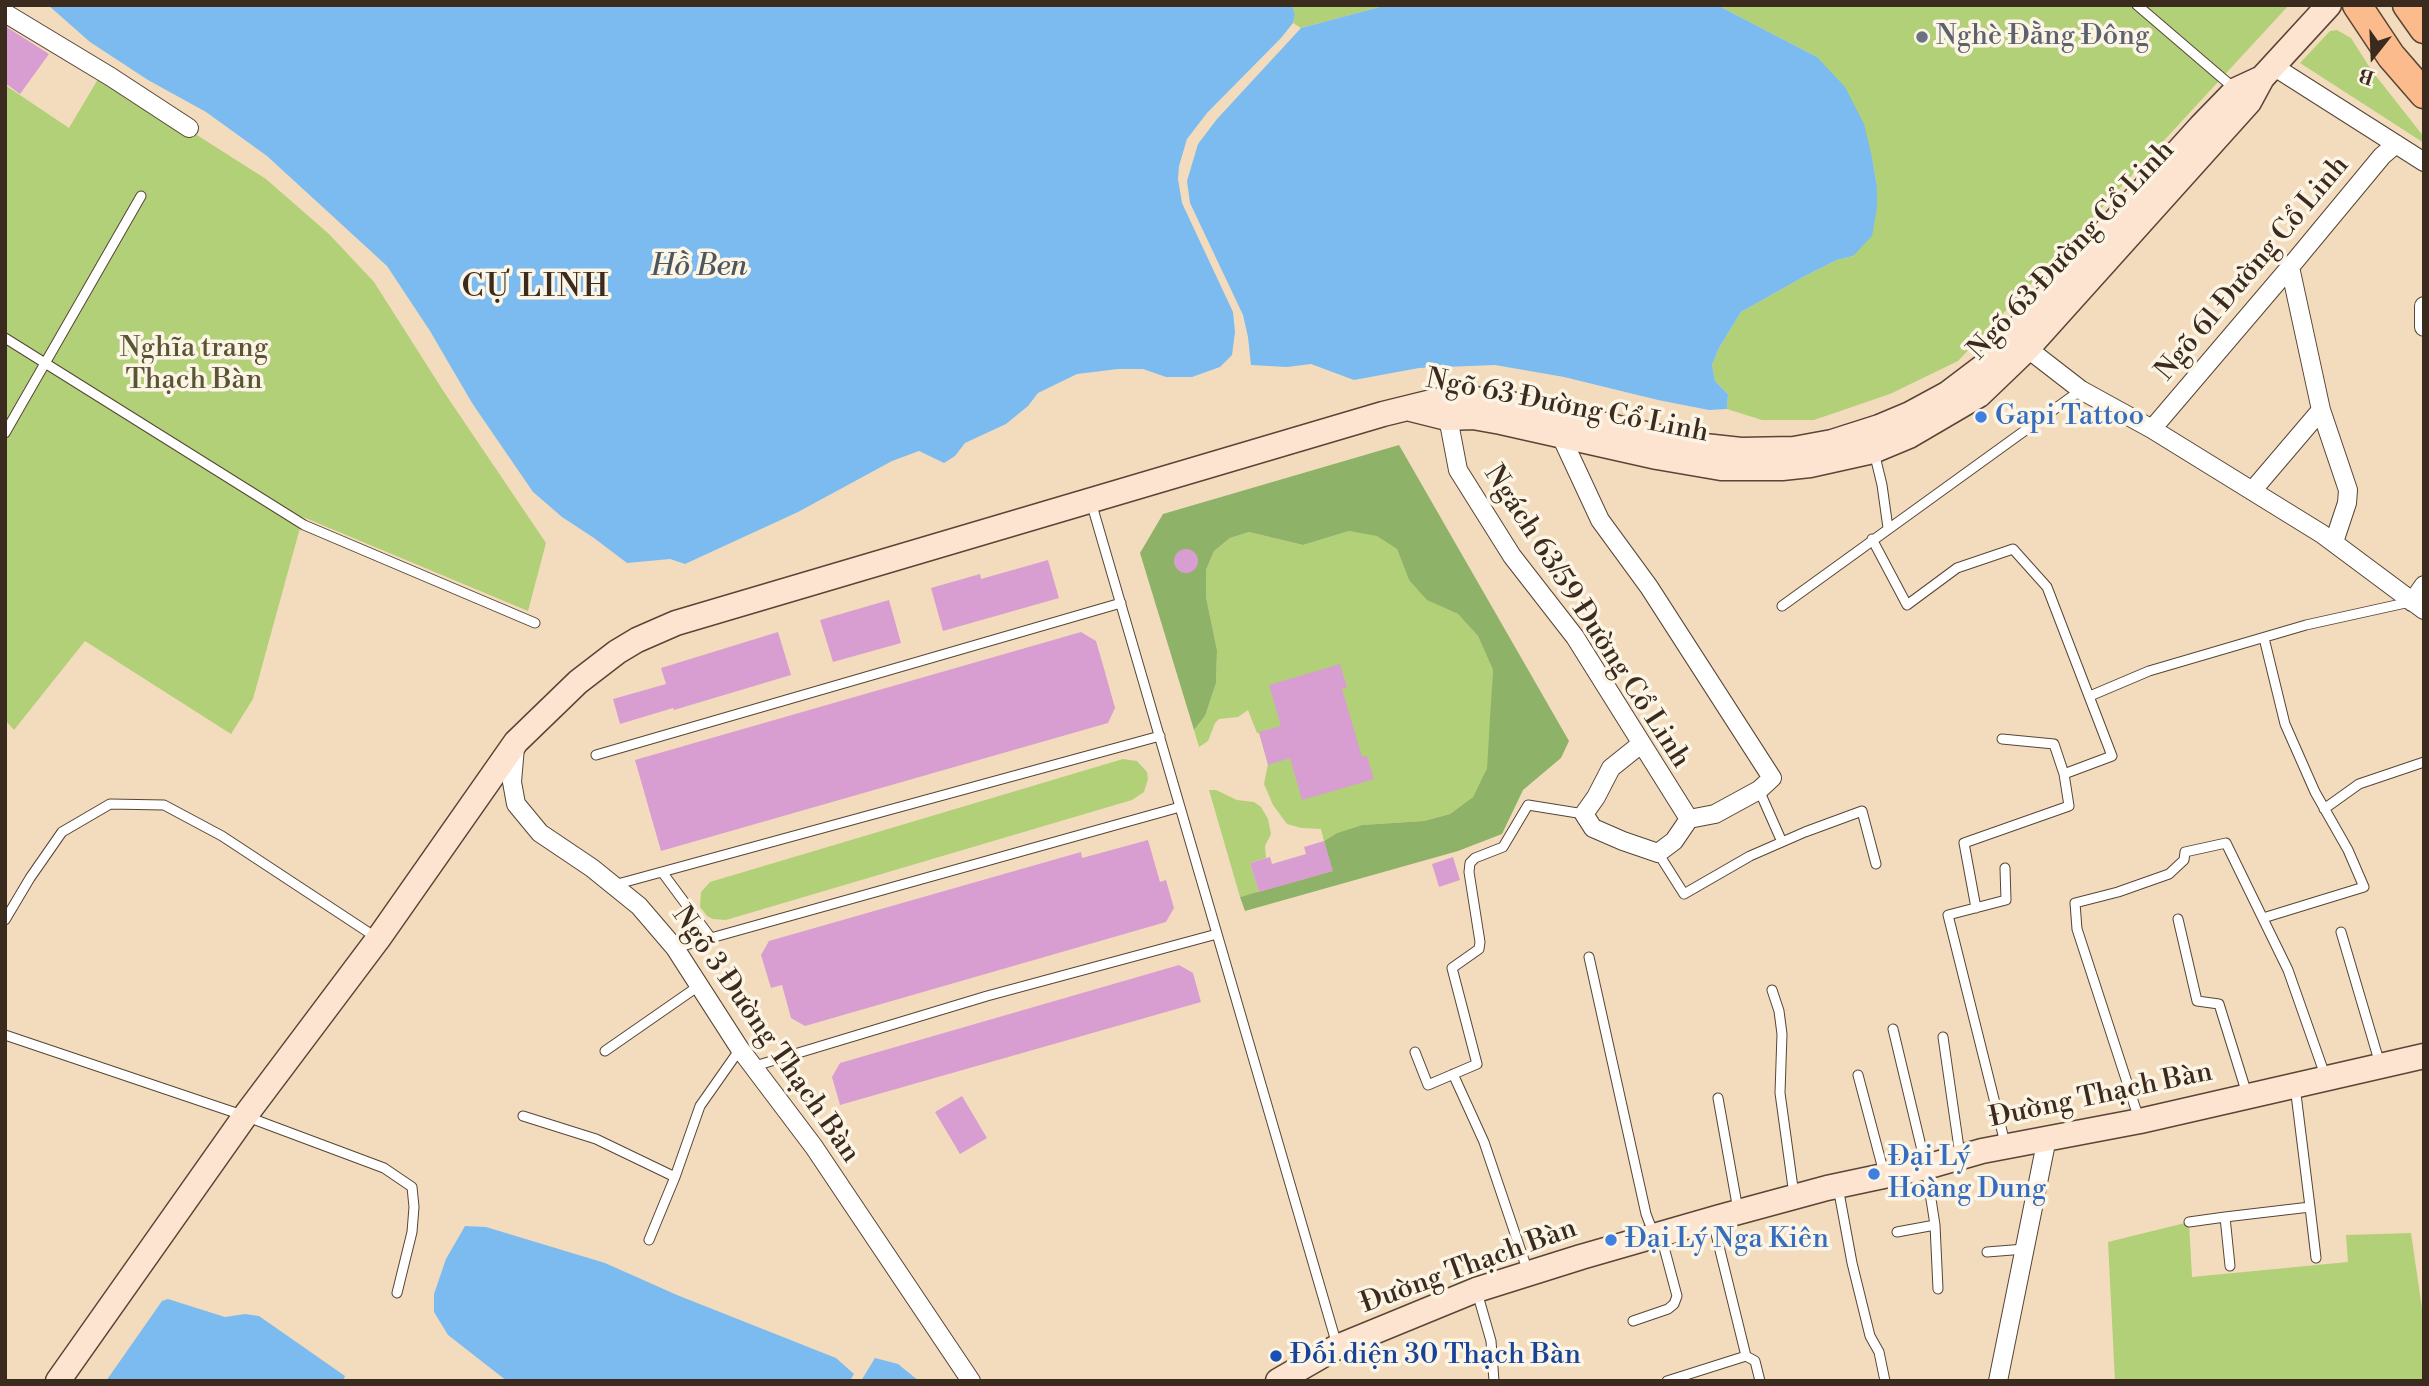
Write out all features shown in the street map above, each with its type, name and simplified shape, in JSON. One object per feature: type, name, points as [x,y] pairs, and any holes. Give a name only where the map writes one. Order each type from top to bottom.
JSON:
[{"type":"main road","points":[[2357,5],[2391,56],[2424,94]]},
{"type":"main road","points":[[2407,5],[2424,29]]},
{"type":"street","name":"Ngõ 63 Đường Cổ Linh","points":[[58,1381],[245,1116],[378,939],[516,742],[558,700],[617,652],[656,630],[1407,408],[1446,409],[1474,399],[1506,403],[1560,424],[1660,448],[1695,445],[1723,458],[1832,442],[1869,441],[1947,394],[2020,342],[2201,126],[2243,96],[2329,5]]},
{"type":"street","points":[[5,13],[189,128]]},
{"type":"street","points":[[2268,72],[2424,162]]},
{"type":"street","name":"Ngõ 61 Đường Cổ Linh","points":[[2152,429],[2382,156],[2396,144]]},
{"type":"street","points":[[2290,267],[2321,410],[2348,490],[2347,503],[2334,542]]},
{"type":"street","points":[[2423,307],[2424,327]]},
{"type":"street","points":[[2020,342],[2081,390],[2152,429],[2334,542],[2418,606],[2424,585]]},
{"type":"street","name":"Ngách 63/59 Đường Cổ Linh","points":[[1446,409],[1458,470],[1512,556],[1575,637],[1689,819]]},
{"type":"street","points":[[2252,491],[2321,410]]},
{"type":"street","points":[[1560,424],[1600,520],[1649,587],[1765,784],[1715,814],[1689,819],[1674,841],[1658,853],[1594,828],[1584,814],[1611,768],[1641,744]]},
{"type":"street","name":"Ngõ 3 Đường Thạch Bàn","points":[[516,742],[512,763],[516,804],[540,833],[639,906],[675,948],[740,1049],[814,1147],[971,1381]]},
{"type":"street","name":"Đường Thạch Bàn","points":[[1278,1381],[1337,1347],[1476,1290],[1657,1235],[1794,1197],[2006,1146],[2140,1121],[2424,1057]]},
{"type":"street","points":[[1998,1381],[2047,1138]]},
{"type":"lane","points":[[2137,5],[2243,96]]},
{"type":"lane","points":[[5,433],[141,196]]},
{"type":"lane","points":[[5,338],[304,525],[535,622]]},
{"type":"lane","points":[[1782,606],[2081,390]]},
{"type":"lane","points":[[1869,441],[1882,485],[1888,528]]},
{"type":"lane","points":[[1091,501],[1337,1347]]},
{"type":"lane","points":[[1872,539],[1907,605],[1957,568],[2013,549],[2046,587],[2112,756],[2064,774]]},
{"type":"lane","points":[[596,755],[1121,603]]},
{"type":"lane","points":[[2090,696],[2149,671],[2306,625],[2418,606]]},
{"type":"lane","points":[[2263,918],[2364,887],[2348,850],[2315,792],[2285,724],[2264,638]]},
{"type":"lane","points":[[613,886],[1160,736]]},
{"type":"lane","points":[[1976,908],[1964,842],[2069,806],[2064,774],[2054,744],[2002,739]]},
{"type":"lane","points":[[2324,809],[2360,784],[2424,762]]},
{"type":"lane","points":[[1765,784],[1782,842]]},
{"type":"lane","points":[[5,920],[62,832],[110,804],[164,805],[222,836],[378,939]]},
{"type":"lane","points":[[1415,1052],[1428,1085],[1478,1064],[1452,968],[1479,949],[1470,863],[1475,858],[1503,847],[1528,805],[1584,814]]},
{"type":"lane","points":[[675,948],[1180,807]]},
{"type":"lane","points":[[1658,853],[1684,894],[1750,856],[1863,811],[1876,864]]},
{"type":"lane","points":[[2140,1121],[2077,929],[2075,903],[2119,892],[2169,874],[2183,860],[2185,852],[2226,843],[2288,970],[2326,1078]]},
{"type":"lane","points":[[2005,868],[2007,900],[1948,915],[2006,1146]]},
{"type":"lane","points":[[662,872],[711,938]]},
{"type":"lane","points":[[2178,919],[2197,1000],[2219,1004],[2248,1096]]},
{"type":"lane","points":[[2341,932],[2381,1065]]},
{"type":"lane","points":[[755,1066],[987,996],[1217,934]]},
{"type":"lane","points":[[1589,957],[1646,1214],[1657,1235],[1677,1296],[1668,1309],[1633,1321]]},
{"type":"lane","points":[[606,1051],[700,985]]},
{"type":"lane","points":[[1772,990],[1783,1034],[1780,1093],[1794,1197]]},
{"type":"lane","points":[[1893,1029],[1926,1167],[1935,1225],[1938,1289]]},
{"type":"lane","points":[[5,1035],[245,1116],[384,1168],[412,1187],[412,1232],[397,1293]]},
{"type":"lane","points":[[1943,1037],[1961,1157]]},
{"type":"lane","points":[[649,1240],[700,1106],[740,1049]]},
{"type":"lane","points":[[1453,1074],[1484,1143],[1529,1274]]},
{"type":"lane","points":[[1858,1075],[1885,1175]]},
{"type":"lane","points":[[2295,1084],[2316,1258]]},
{"type":"lane","points":[[1718,1098],[1739,1212]]},
{"type":"lane","points":[[523,1116],[596,1139],[674,1177]]},
{"type":"lane","points":[[1838,1186],[1852,1263],[1870,1336],[1879,1352],[1885,1381]]},
{"type":"lane","points":[[2189,1222],[2310,1207]]},
{"type":"lane","points":[[2225,1217],[2230,1266]]},
{"type":"lane","points":[[1712,1220],[1746,1356]]},
{"type":"lane","points":[[1897,1232],[1935,1225]]},
{"type":"lane","points":[[1987,1252],[2025,1249]]},
{"type":"lane","points":[[1476,1290],[1491,1341],[1494,1381]]},
{"type":"lane","points":[[1665,1380],[1746,1356],[1755,1361],[1760,1381]]},
{"type":"green space","points":[[1292,5],[1387,5],[1301,28],[1293,23],[1295,15]]},
{"type":"green space","points":[[1717,5],[2289,5],[1958,361],[1890,394],[1814,420],[1762,420],[1727,409],[1728,394],[1715,381],[1712,365],[1719,348],[1741,312],[1837,260],[1853,256],[1877,208],[1877,186],[1872,157],[1817,57]]},
{"type":"green space","points":[[2337,30],[2351,38],[2372,71],[2424,137],[2424,143],[2300,63],[2330,31]]},
{"type":"green space","name":"Nghĩa trang Thạch Bàn","points":[[101,74],[266,179],[329,234],[374,282],[546,543],[528,611],[303,517],[253,699],[231,734],[85,641],[14,730],[5,720],[5,85],[69,128]]},
{"type":"green space","points":[[1399,445],[1569,741],[1561,758],[1523,790],[1502,834],[1458,851],[1245,911],[1240,897],[1332,871],[1324,841],[1337,833],[1362,825],[1424,821],[1450,814],[1473,797],[1487,768],[1493,670],[1478,636],[1458,614],[1427,600],[1409,580],[1397,549],[1377,536],[1349,531],[1303,545],[1249,532],[1230,538],[1214,551],[1206,570],[1206,597],[1217,650],[1216,683],[1205,716],[1194,730],[1140,553],[1163,514]]},
{"type":"green space","points":[[1349,531],[1377,535],[1397,549],[1409,580],[1430,601],[1458,614],[1478,636],[1493,670],[1490,744],[1487,768],[1473,797],[1450,814],[1424,821],[1362,825],[1337,833],[1324,841],[1321,829],[1287,824],[1273,805],[1264,784],[1268,764],[1259,733],[1248,710],[1238,717],[1219,719],[1208,741],[1199,747],[1194,730],[1205,716],[1216,683],[1217,650],[1206,597],[1206,570],[1214,551],[1230,538],[1249,532],[1303,545]]},
{"type":"green space","points":[[1123,759],[1137,761],[1147,772],[1144,792],[1132,800],[726,920],[707,916],[700,907],[701,892],[710,882]]},
{"type":"green space","points":[[1209,790],[1216,790],[1237,800],[1254,802],[1261,807],[1268,819],[1271,834],[1265,846],[1266,858],[1250,863],[1259,892],[1240,897]]},
{"type":"green space","points":[[2189,1222],[2192,1277],[2348,1262],[2346,1235],[2411,1233],[2424,1322],[2424,1381],[2115,1381],[2108,1242]]},
{"type":"water","name":"Hồ Ben","points":[[48,5],[1292,5],[1295,15],[1293,23],[1281,38],[1207,113],[1187,139],[1179,166],[1182,203],[1233,312],[1235,332],[1232,355],[1220,367],[1192,377],[1166,377],[1143,369],[1077,374],[1038,393],[1028,406],[1006,424],[965,443],[955,456],[944,463],[919,451],[892,461],[798,512],[685,564],[670,559],[627,563],[562,517],[533,492],[472,403],[430,331],[387,266],[267,156],[206,112],[148,80],[90,42]]},
{"type":"water","points":[[1387,5],[1717,5],[1817,57],[1845,87],[1864,124],[1872,157],[1877,186],[1877,208],[1872,236],[1853,256],[1837,260],[1805,276],[1741,312],[1712,365],[1715,381],[1728,394],[1727,409],[1709,410],[1564,377],[1495,365],[1419,368],[1354,380],[1311,364],[1287,367],[1251,365],[1243,315],[1190,203],[1187,181],[1198,144],[1217,119],[1301,28]]},
{"type":"water","points":[[465,1226],[486,1227],[605,1263],[677,1295],[836,1358],[854,1374],[850,1381],[507,1381],[448,1335],[434,1312],[434,1294],[446,1259]]},
{"type":"water","points":[[168,1299],[225,1317],[245,1314],[259,1316],[345,1376],[343,1381],[106,1381],[162,1301]]},
{"type":"water","points":[[875,1358],[898,1364],[919,1381],[861,1381]]},
{"type":"building","points":[[5,26],[49,54],[20,94],[5,83]]},
{"type":"building","points":[[1186,549],[1195,552],[1198,561],[1195,570],[1186,573],[1177,570],[1174,561],[1177,552]]},
{"type":"building","points":[[1048,560],[1059,598],[943,631],[931,588],[980,574],[981,579]]},
{"type":"building","points":[[889,600],[901,643],[833,662],[820,620]]},
{"type":"building","points":[[778,632],[791,675],[620,724],[613,699],[666,684],[661,668]]},
{"type":"building","points":[[1081,632],[1096,641],[1115,708],[1108,723],[661,851],[635,760]]},
{"type":"building","points":[[1340,664],[1347,687],[1342,689],[1362,757],[1367,756],[1374,779],[1302,800],[1290,758],[1268,765],[1259,732],[1281,726],[1269,685]]},
{"type":"building","points":[[1148,840],[1160,882],[1166,880],[1174,908],[1166,922],[805,1026],[791,1018],[782,985],[771,988],[761,955],[769,941],[1081,852],[1082,858]]},
{"type":"building","points":[[1324,841],[1333,871],[1259,892],[1250,863],[1270,857],[1272,864],[1306,854],[1304,847]]},
{"type":"building","points":[[1453,857],[1460,880],[1439,887],[1432,864]]},
{"type":"building","points":[[1179,965],[1193,973],[1201,1002],[840,1105],[832,1077],[840,1063]]},
{"type":"building","points":[[962,1096],[987,1138],[960,1154],[935,1112]]},
{"type":"place","name":"Nghè Đằng Đông","points":[[1922,37]]},
{"type":"place","name":"Gapi Tattoo","points":[[1981,417]]},
{"type":"place","name":"Đại Lý Hoàng Dung","points":[[1874,1174]]},
{"type":"place","name":"Đại Lý Nga Kiên","points":[[1611,1240]]},
{"type":"place","name":"Đối diện 30 Thạch Bàn","points":[[1276,1356]]},
{"type":"district","name":"CỰ LINH","points":[[536,288]]}]
